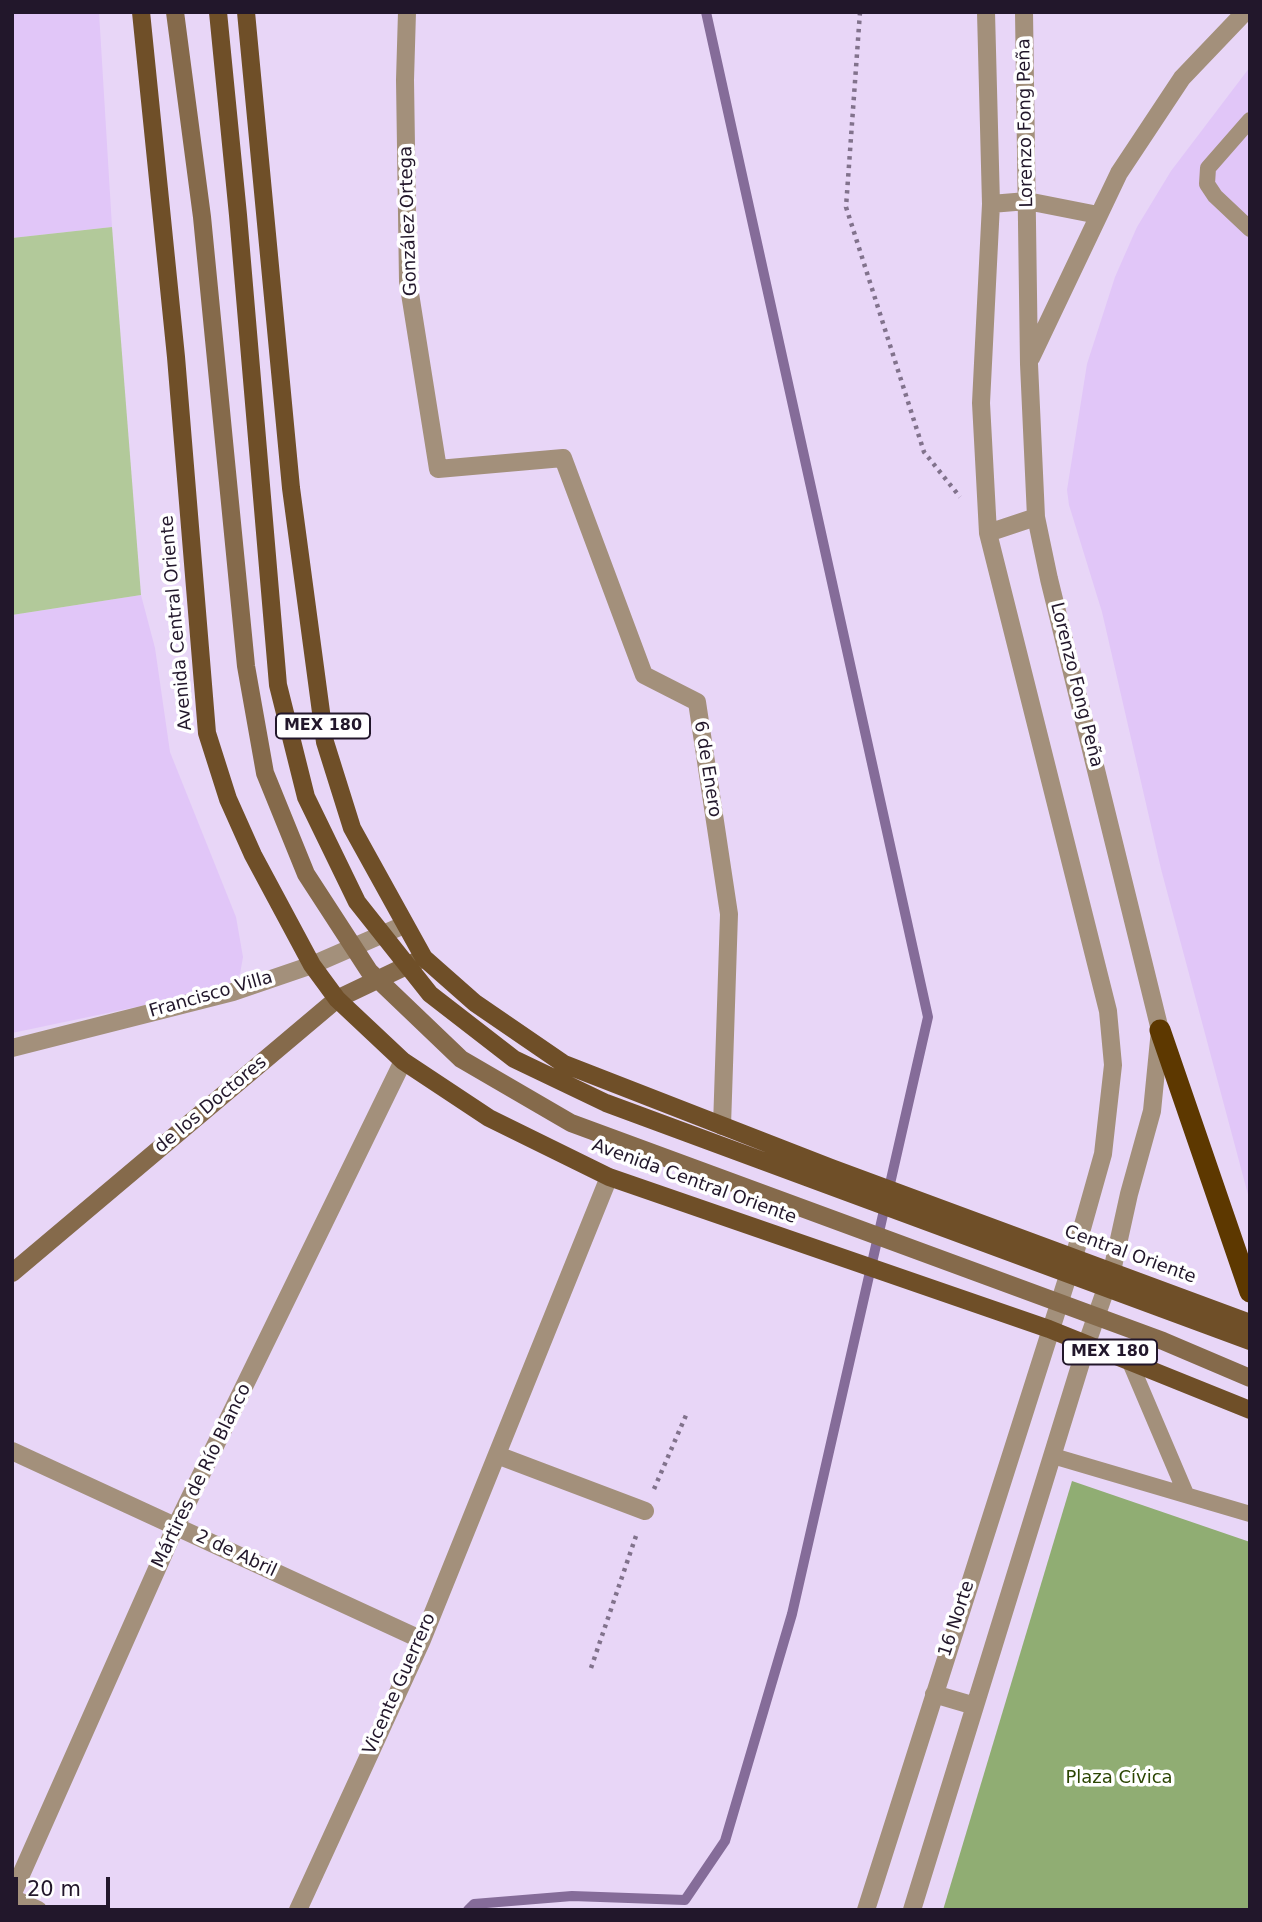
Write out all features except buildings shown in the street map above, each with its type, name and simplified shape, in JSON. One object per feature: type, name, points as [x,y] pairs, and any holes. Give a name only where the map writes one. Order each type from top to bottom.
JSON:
[{"type":"highway","points":[[1160,1030],[1250,1292]]},
{"type":"main road","name":"Avenida Central Oriente","points":[[141,12],[176,357],[207,733],[228,799],[253,855],[312,965],[337,999],[403,1061],[489,1118],[609,1177],[1049,1329]]},
{"type":"main road","points":[[175,12],[202,217],[246,666],[264,773],[306,874],[369,971],[461,1059],[570,1123],[1163,1341],[1250,1378]]},
{"type":"main road","points":[[218,12],[278,685],[306,797],[357,902],[430,994],[514,1059],[606,1103],[1250,1341]]},
{"type":"main road","name":"MEX 180","points":[[246,12],[291,488],[325,742],[352,828],[424,958],[475,1003],[564,1064],[722,1126]]},
{"type":"main road","name":"de los Doctores","points":[[12,1273],[337,999],[424,958]]},
{"type":"main road","name":"Central Oriente","points":[[722,1126],[1250,1323]]},
{"type":"main road","name":"MEX 180","points":[[1049,1329],[1250,1410]]},
{"type":"street","name":"González Ortega","points":[[407,12],[405,80],[408,281],[438,469]]},
{"type":"street","name":"Lorenzo Fong Peña","points":[[986,12],[991,204],[981,403],[988,533],[1108,1011],[1113,1065],[1103,1154],[1074,1257],[1049,1329]]},
{"type":"street","name":"Lorenzo Fong Peña","points":[[1024,12],[1028,364],[1036,517],[1160,1030],[1152,1111],[1129,1194],[1112,1271],[1087,1343]]},
{"type":"street","points":[[1028,364],[1119,173],[1182,78],[1245,12]]},
{"type":"street","points":[[991,204],[1027,201],[1098,215]]},
{"type":"street","name":"6 de Enero","points":[[438,469],[564,457],[644,675],[697,702],[729,914],[722,1126]]},
{"type":"street","points":[[988,533],[1036,517]]},
{"type":"street","name":"Francisco Villa","points":[[12,1048],[233,992],[312,965],[404,925]]},
{"type":"street","name":"Mártires de Río Blanco","points":[[12,1897],[176,1526],[403,1061]]},
{"type":"street","name":"Vicente Guerrero","points":[[298,1910],[422,1640],[609,1177]]},
{"type":"street","name":"16 Norte","points":[[866,1910],[1049,1329]]},
{"type":"street","points":[[912,1910],[1087,1343]]},
{"type":"street","name":"2 de Abril","points":[[12,1451],[422,1640]]},
{"type":"street","points":[[497,1455],[645,1510]]},
{"type":"street","points":[[934,1694],[975,1706]]},
{"type":"street","points":[[12,1897],[38,1910]]},
{"type":"lane","points":[[1250,120],[1208,167],[1207,184],[1215,196],[1250,229]]},
{"type":"lane","points":[[1129,1360],[1186,1494]]},
{"type":"lane","points":[[1052,1456],[1250,1514]]},
{"type":"path","points":[[860,12],[846,207],[924,452],[988,533]]},
{"type":"path","points":[[591,1668],[645,1510],[687,1412]]},
{"type":"shaded area","points":[[12,12],[99,12],[112,227],[12,238]]},
{"type":"shaded area","points":[[1250,67],[1250,1202],[1161,869],[1102,612],[1069,505],[1067,490],[1087,364],[1115,277],[1137,227],[1171,171]]},
{"type":"shaded area","points":[[141,595],[155,648],[170,752],[236,917],[243,957],[240,974],[222,989],[12,1033],[12,615]]},
{"type":"green space","points":[[112,227],[141,595],[12,615],[12,238]]},
{"type":"green space","name":"Plaza Cívica","points":[[1072,1481],[1250,1542],[1250,1910],[943,1910]]},
{"type":"waterway","points":[[468,1910],[474,1904],[572,1896],[685,1900],[725,1841],[792,1614],[928,1017],[706,12]]}]
